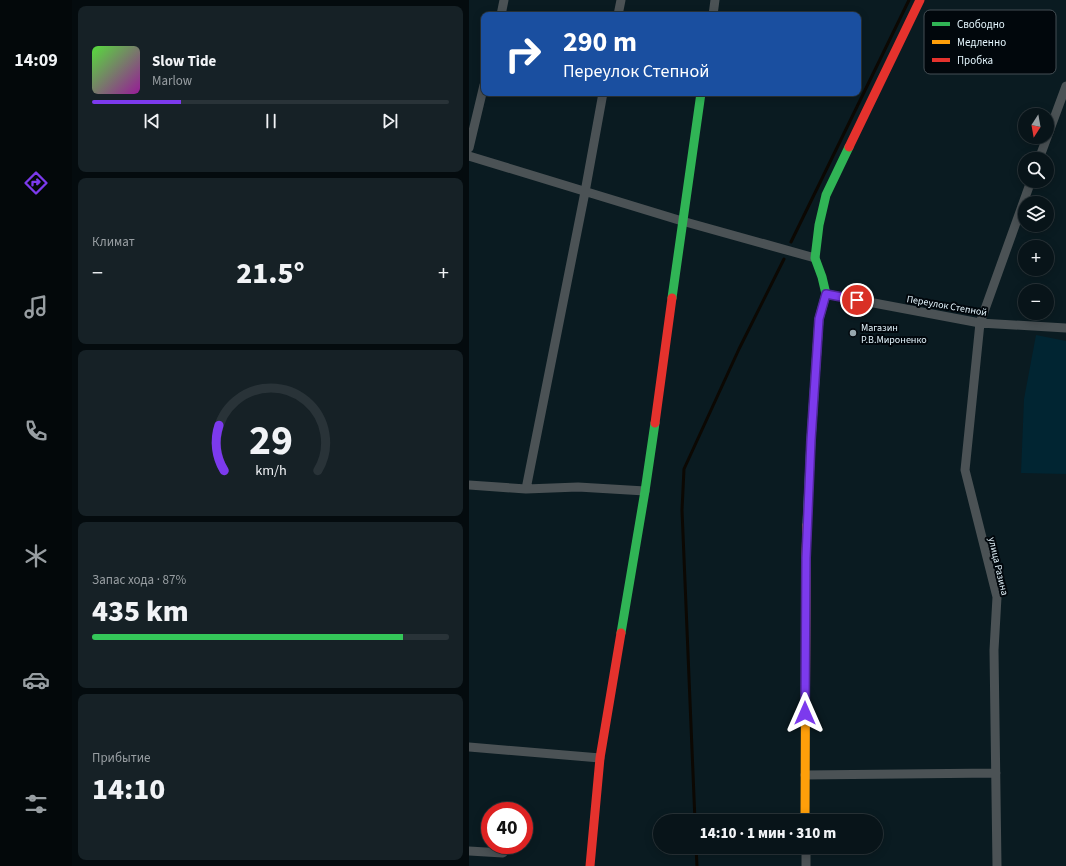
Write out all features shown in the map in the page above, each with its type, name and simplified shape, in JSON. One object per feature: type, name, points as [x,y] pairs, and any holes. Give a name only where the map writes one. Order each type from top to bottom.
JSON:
[{"type":"street","points":[[502,12],[504,0]]},
{"type":"street","points":[[619,12],[621,0]]},
{"type":"street","points":[[713,12],[715,0]]},
{"type":"street","points":[[805,814],[806,558],[811,440],[819,319],[826,294],[823,277],[815,258],[819,225],[826,196],[920,0]]},
{"type":"street","points":[[1042,152],[1066,86]]},
{"type":"street","points":[[469,148],[481,96]]},
{"type":"street","points":[[526,489],[602,96]]},
{"type":"street","points":[[590,866],[600,758],[645,491],[701,96]]},
{"type":"street","points":[[469,156],[682,221],[815,258]]},
{"type":"street","name":"улица Разина","points":[[997,866],[995,650],[997,598],[965,470],[980,322],[1028,188]]},
{"type":"street","name":"Переулок Степной","points":[[826,294],[980,322],[1066,328]]},
{"type":"street","points":[[469,485],[526,489],[578,487],[645,491]]},
{"type":"street","points":[[469,747],[600,758]]},
{"type":"street","points":[[805,775],[996,773]]},
{"type":"street","points":[[469,851],[481,852]]},
{"type":"street","points":[[806,854],[806,866]]},
{"type":"shaded area","points":[[1036,335],[1066,341],[1066,474],[1021,473],[1024,399]]},
{"type":"waterway","points":[[791,242],[909,0]]},
{"type":"waterway","points":[[695,814],[682,510],[684,469],[739,349],[784,259]]},
{"type":"waterway","points":[[696,854],[697,866]]},
{"type":"traffic: fast","points":[[672,298],[701,96]]},
{"type":"traffic: fast","points":[[807,525],[819,319],[826,294],[815,258],[819,225],[826,195],[849,147]]},
{"type":"traffic: fast","points":[[621,633],[655,423]]},
{"type":"traffic: slow","points":[[805,814],[807,525]]},
{"type":"traffic: jam","points":[[849,147],[920,0]]},
{"type":"traffic: jam","points":[[655,423],[672,298]]},
{"type":"traffic: jam","points":[[590,866],[600,758],[621,633]]},
{"type":"place","name":"Магазин Р.В.Мироненко","points":[[853,333]]},
{"type":"route","points":[[805,713],[806,558],[811,440],[819,319],[826,294],[857,300]]}]
